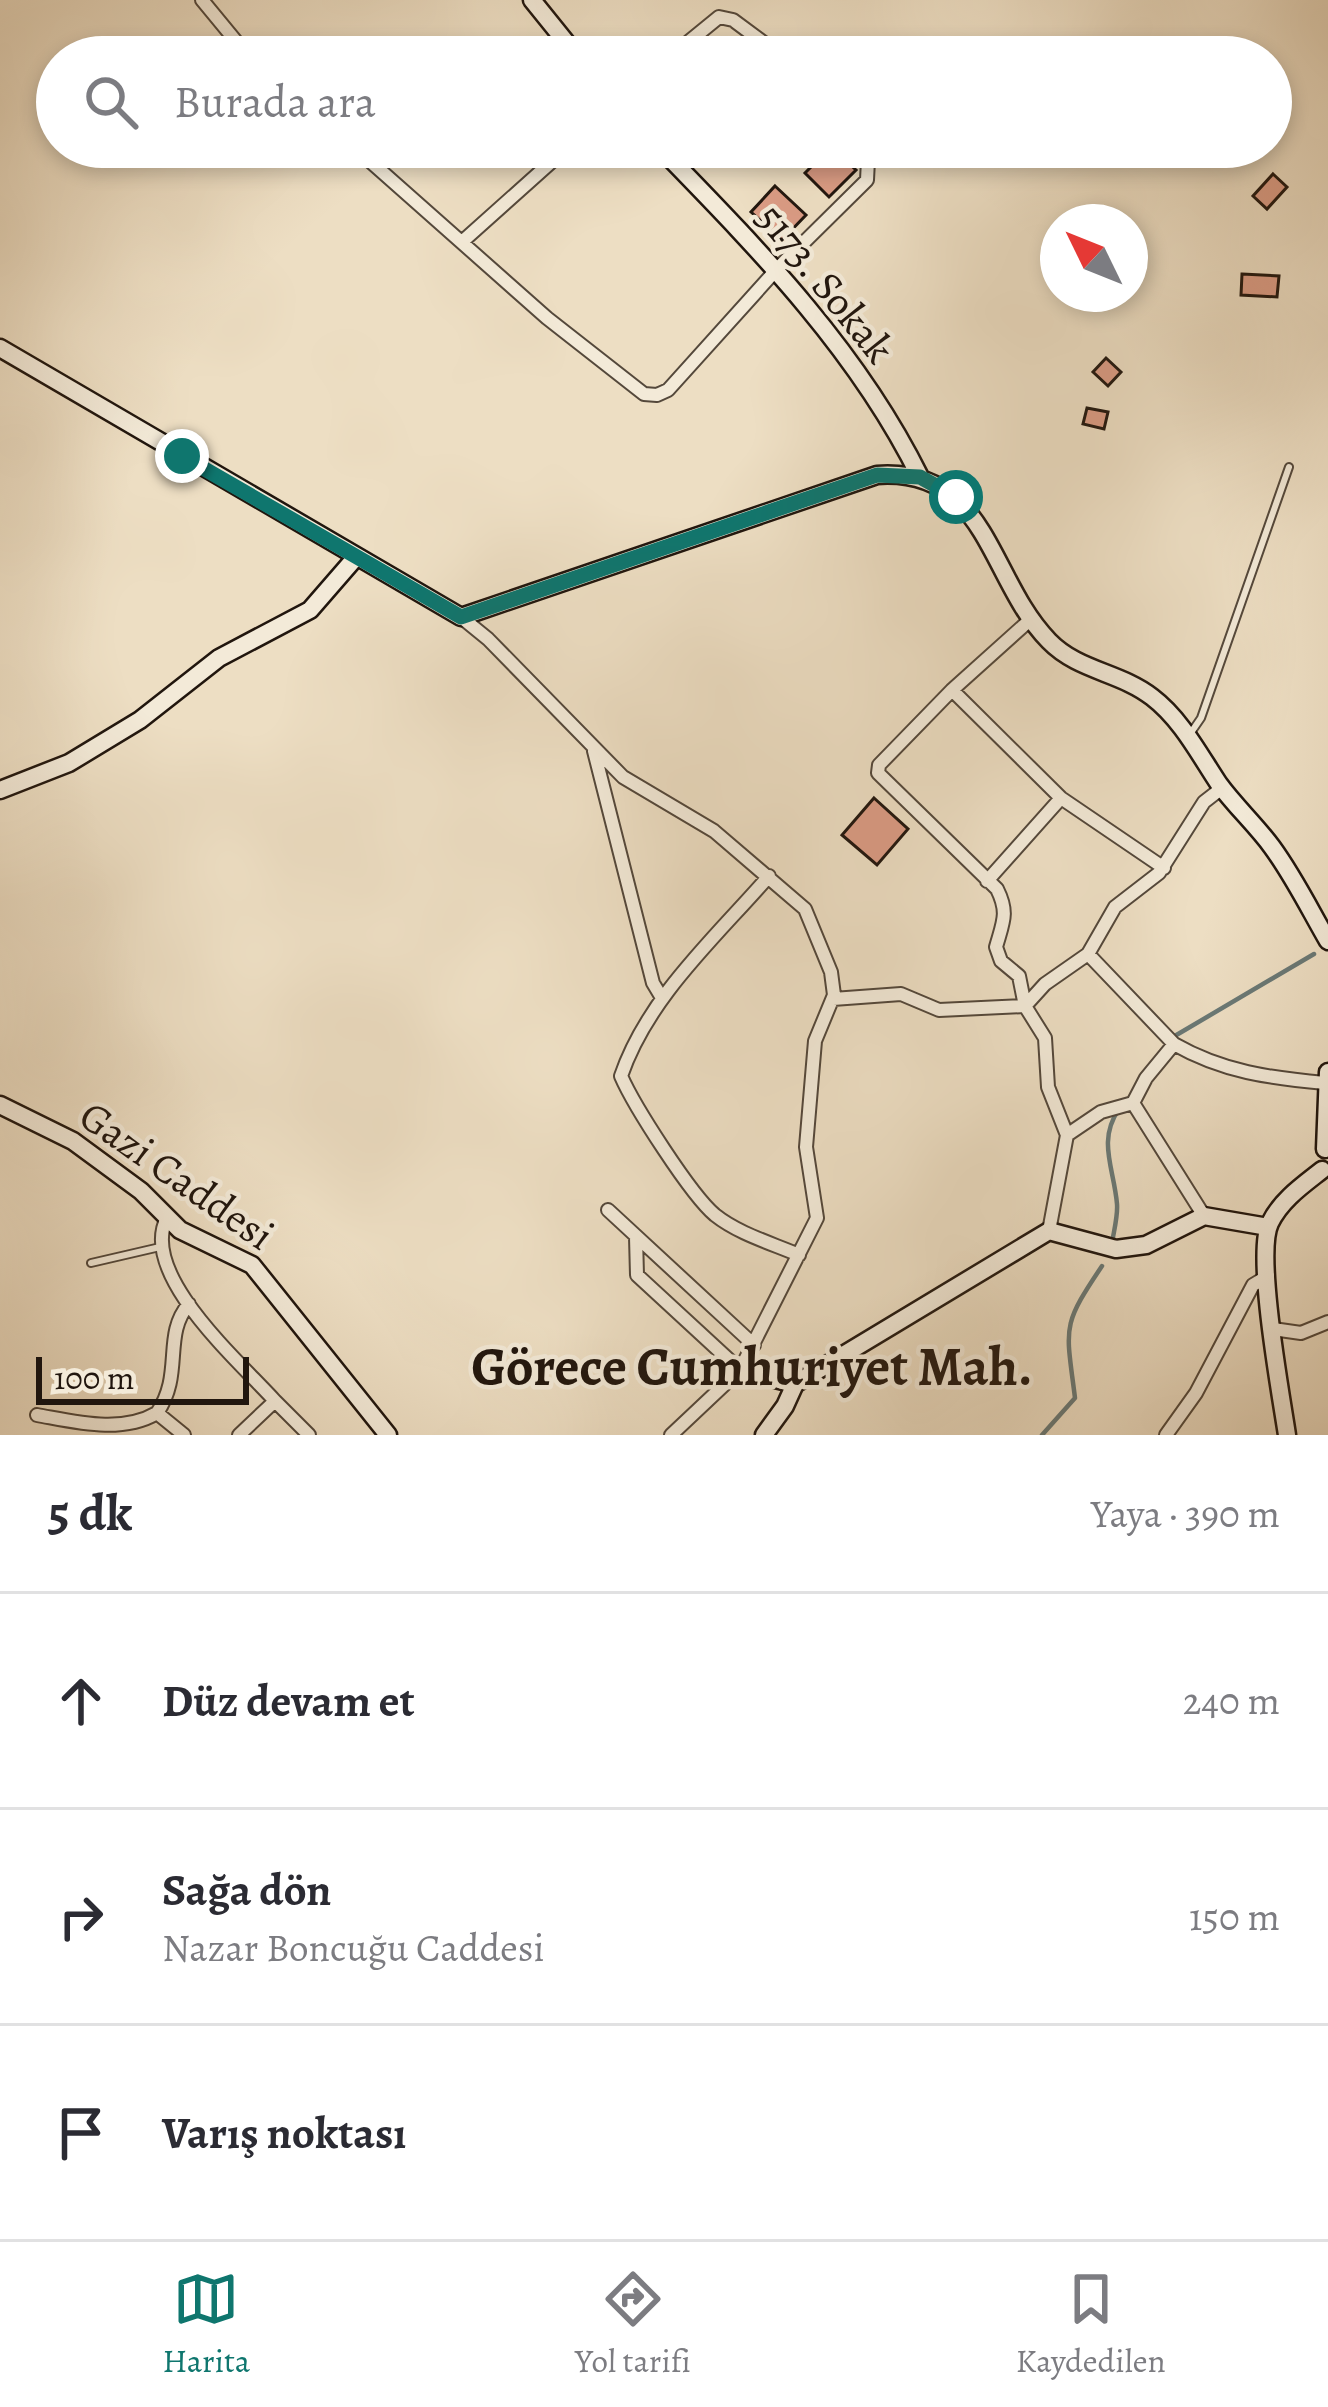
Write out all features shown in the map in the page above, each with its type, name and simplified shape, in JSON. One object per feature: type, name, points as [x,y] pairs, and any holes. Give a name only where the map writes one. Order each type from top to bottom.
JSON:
[{"type":"street","points":[[202,0],[232,36]]},
{"type":"street","points":[[532,0],[561,36]]},
{"type":"street","points":[[696,36],[719,17],[734,20],[755,36]]},
{"type":"street","points":[[378,168],[547,318],[644,394],[657,395],[668,390],[777,269],[867,180],[871,168]]},
{"type":"street","points":[[463,241],[545,168]]},
{"type":"street","name":"5173. Sokak","points":[[679,168],[777,269],[830,334],[920,477]]},
{"type":"street","points":[[0,348],[461,617],[623,777],[714,831],[805,909],[831,972],[832,999],[815,1041],[806,1148],[818,1219],[740,1370],[671,1435]]},
{"type":"street","points":[[461,617],[877,475],[920,477],[956,497],[1031,619],[1068,657],[1153,698],[1279,856],[1328,941]]},
{"type":"street","points":[[0,790],[69,763],[140,720],[219,658],[310,610],[356,557]]},
{"type":"street","points":[[1031,619],[952,690],[879,766],[878,773],[997,890],[1007,916],[996,947],[1001,961],[1019,976],[1025,1006],[1046,1038],[1048,1087],[1067,1136],[1048,1231]]},
{"type":"street","points":[[952,690],[1060,798],[1164,868]]},
{"type":"street","points":[[593,747],[653,983],[662,998]]},
{"type":"street","points":[[832,999],[901,994],[939,1010],[1025,1006],[1045,984],[1088,954],[1115,907],[1164,868],[1204,802],[1222,788]]},
{"type":"street","points":[[987,880],[1060,798]]},
{"type":"street","points":[[770,876],[662,998],[630,1048],[621,1076],[632,1101],[712,1212],[736,1229],[799,1255]]},
{"type":"street","points":[[1088,954],[1174,1044],[1216,1065],[1254,1076],[1327,1077],[1326,1148],[1318,1159],[1325,1171],[1289,1197],[1268,1227],[1268,1276],[1287,1435]]},
{"type":"street","points":[[1067,1136],[1101,1112],[1125,1105],[1174,1044]]},
{"type":"street","name":"Gazi Caddesi","points":[[0,1105],[73,1141],[141,1191],[180,1230],[252,1265],[388,1435]]},
{"type":"street","points":[[1125,1105],[1204,1216]]},
{"type":"street","points":[[608,1210],[754,1345]]},
{"type":"street","points":[[764,1435],[795,1384],[1048,1231],[1110,1248],[1146,1245],[1204,1216],[1268,1227]]},
{"type":"street","points":[[167,1218],[160,1247],[167,1271],[189,1304],[309,1435]]},
{"type":"street","points":[[636,1237],[637,1275],[740,1370],[795,1384]]},
{"type":"street","points":[[1166,1435],[1196,1393],[1253,1286],[1268,1276]]},
{"type":"street","points":[[37,1415],[88,1424],[123,1424],[157,1413],[171,1386],[177,1322],[189,1304]]},
{"type":"street","points":[[1273,1329],[1301,1334],[1328,1322]]},
{"type":"street","points":[[239,1435],[275,1401]]},
{"type":"street","points":[[157,1413],[184,1435]]},
{"type":"lane","points":[[1187,737],[1202,718],[1289,467]]},
{"type":"lane","points":[[91,1263],[160,1247]]},
{"type":"building","points":[[810,168],[856,170],[829,197],[805,173]]},
{"type":"building","points":[[1273,174],[1287,187],[1267,209],[1253,196]]},
{"type":"building","points":[[775,186],[806,215],[782,240],[751,212]]},
{"type":"building","points":[[1242,274],[1279,276],[1277,297],[1241,295]]},
{"type":"building","points":[[1106,358],[1121,372],[1108,386],[1093,372]]},
{"type":"building","points":[[1087,408],[1108,412],[1104,429],[1083,424]]},
{"type":"building","points":[[874,798],[908,829],[877,865],[842,835]]},
{"type":"waterway","points":[[1173,1037],[1314,954]]},
{"type":"waterway","points":[[1112,1243],[1117,1204],[1108,1144],[1119,1109]]},
{"type":"waterway","points":[[1042,1435],[1075,1398],[1070,1328],[1079,1302],[1102,1266]]},
{"type":"district","name":"Görece Cumhuriyet Mah.","points":[[752,1367]]},
{"type":"route","points":[[182,456],[461,617],[877,475],[920,477],[956,497]]}]
